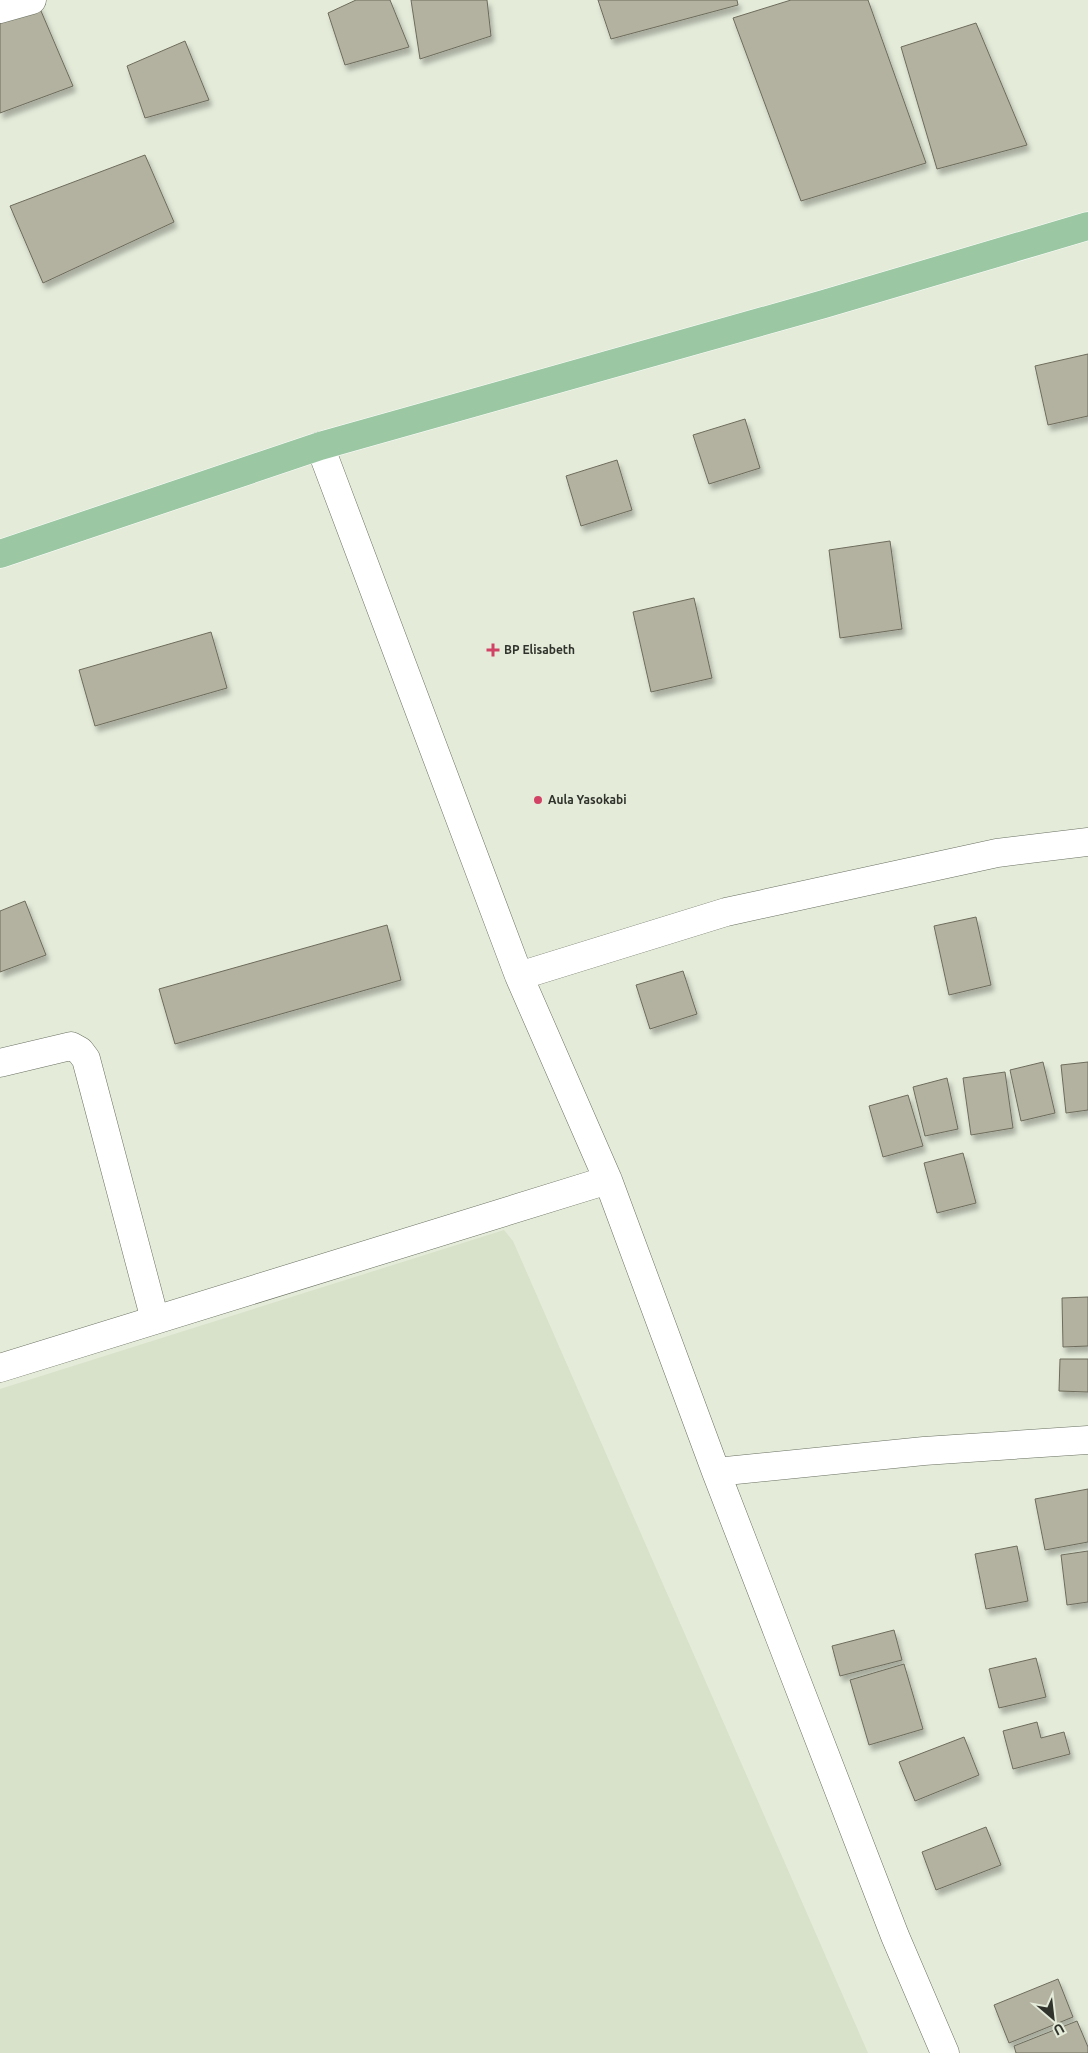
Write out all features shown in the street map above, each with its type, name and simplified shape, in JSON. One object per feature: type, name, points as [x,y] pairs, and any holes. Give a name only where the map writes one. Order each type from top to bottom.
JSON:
[{"type":"main road","points":[[0,554],[320,446],[814,307],[1088,226]]},
{"type":"street","points":[[0,9],[32,0]]},
{"type":"street","points":[[320,446],[519,976],[608,1180],[716,1472],[895,1936],[945,2053]]},
{"type":"street","points":[[519,976],[726,912],[997,853],[1088,842]]},
{"type":"street","points":[[0,1062],[71,1046],[80,1051],[86,1059],[155,1320]]},
{"type":"street","points":[[0,1368],[608,1180]]},
{"type":"street","points":[[716,1472],[924,1451],[1088,1440]]},
{"type":"shaded area","points":[[504,1230],[513,1241],[868,2053],[0,2053],[0,1389]]},
{"type":"building","points":[[356,0],[390,0],[409,47],[345,65],[328,13]]},
{"type":"building","points":[[411,0],[487,0],[491,36],[420,59]]},
{"type":"building","points":[[598,0],[737,0],[738,5],[611,39]]},
{"type":"building","points":[[791,0],[868,0],[926,163],[801,201],[733,18]]},
{"type":"building","points":[[38,4],[73,86],[0,113],[0,16]]},
{"type":"building","points":[[976,23],[1027,145],[937,169],[901,47]]},
{"type":"building","points":[[185,41],[209,100],[145,118],[127,66]]},
{"type":"building","points":[[145,155],[174,222],[43,283],[10,206]]},
{"type":"building","points":[[1088,354],[1088,416],[1048,425],[1035,366]]},
{"type":"building","points":[[745,419],[760,468],[709,484],[693,435]]},
{"type":"building","points":[[617,460],[632,510],[581,526],[566,476]]},
{"type":"building","points":[[890,541],[902,629],[840,638],[829,550]]},
{"type":"building","points":[[694,598],[712,678],[651,692],[633,612]]},
{"type":"building","points":[[211,632],[227,688],[95,726],[79,670]]},
{"type":"building","points":[[25,901],[46,955],[0,972],[0,911]]},
{"type":"building","points":[[976,917],[991,985],[949,995],[934,926]]},
{"type":"building","points":[[387,925],[401,980],[175,1044],[159,989]]},
{"type":"building","points":[[683,971],[697,1014],[650,1029],[636,985]]},
{"type":"building","points":[[1043,1062],[1055,1113],[1021,1121],[1010,1070]]},
{"type":"building","points":[[1088,1062],[1088,1110],[1066,1113],[1061,1065]]},
{"type":"building","points":[[1005,1072],[1013,1128],[971,1135],[963,1078]]},
{"type":"building","points":[[947,1078],[958,1129],[925,1136],[913,1087]]},
{"type":"building","points":[[908,1095],[923,1146],[883,1157],[869,1106]]},
{"type":"building","points":[[963,1153],[976,1203],[937,1213],[924,1163]]},
{"type":"building","points":[[1088,1297],[1088,1346],[1063,1347],[1062,1298]]},
{"type":"building","points":[[1060,1359],[1088,1359],[1088,1392],[1059,1391]]},
{"type":"building","points":[[1088,1489],[1088,1542],[1045,1550],[1035,1499]]},
{"type":"building","points":[[1017,1546],[1028,1601],[986,1609],[975,1554]]},
{"type":"building","points":[[1088,1551],[1088,1602],[1067,1605],[1061,1555]]},
{"type":"building","points":[[894,1630],[902,1660],[840,1676],[832,1646]]},
{"type":"building","points":[[1036,1658],[1046,1697],[999,1708],[989,1669]]},
{"type":"building","points":[[904,1664],[923,1729],[869,1745],[850,1680]]},
{"type":"building","points":[[1037,1722],[1041,1738],[1064,1732],[1070,1754],[1013,1769],[1003,1731]]},
{"type":"building","points":[[964,1737],[979,1775],[915,1801],[899,1762]]},
{"type":"building","points":[[986,1827],[1001,1865],[936,1890],[922,1852]]},
{"type":"building","points":[[1058,1979],[1073,2017],[1009,2043],[994,2005]]},
{"type":"building","points":[[1077,2021],[1088,2047],[1088,2053],[1016,2053],[1014,2046]]},
{"type":"place","name":"BP Elisabeth","points":[[493,650]]},
{"type":"place","name":"Aula Yasokabi","points":[[538,800]]}]
